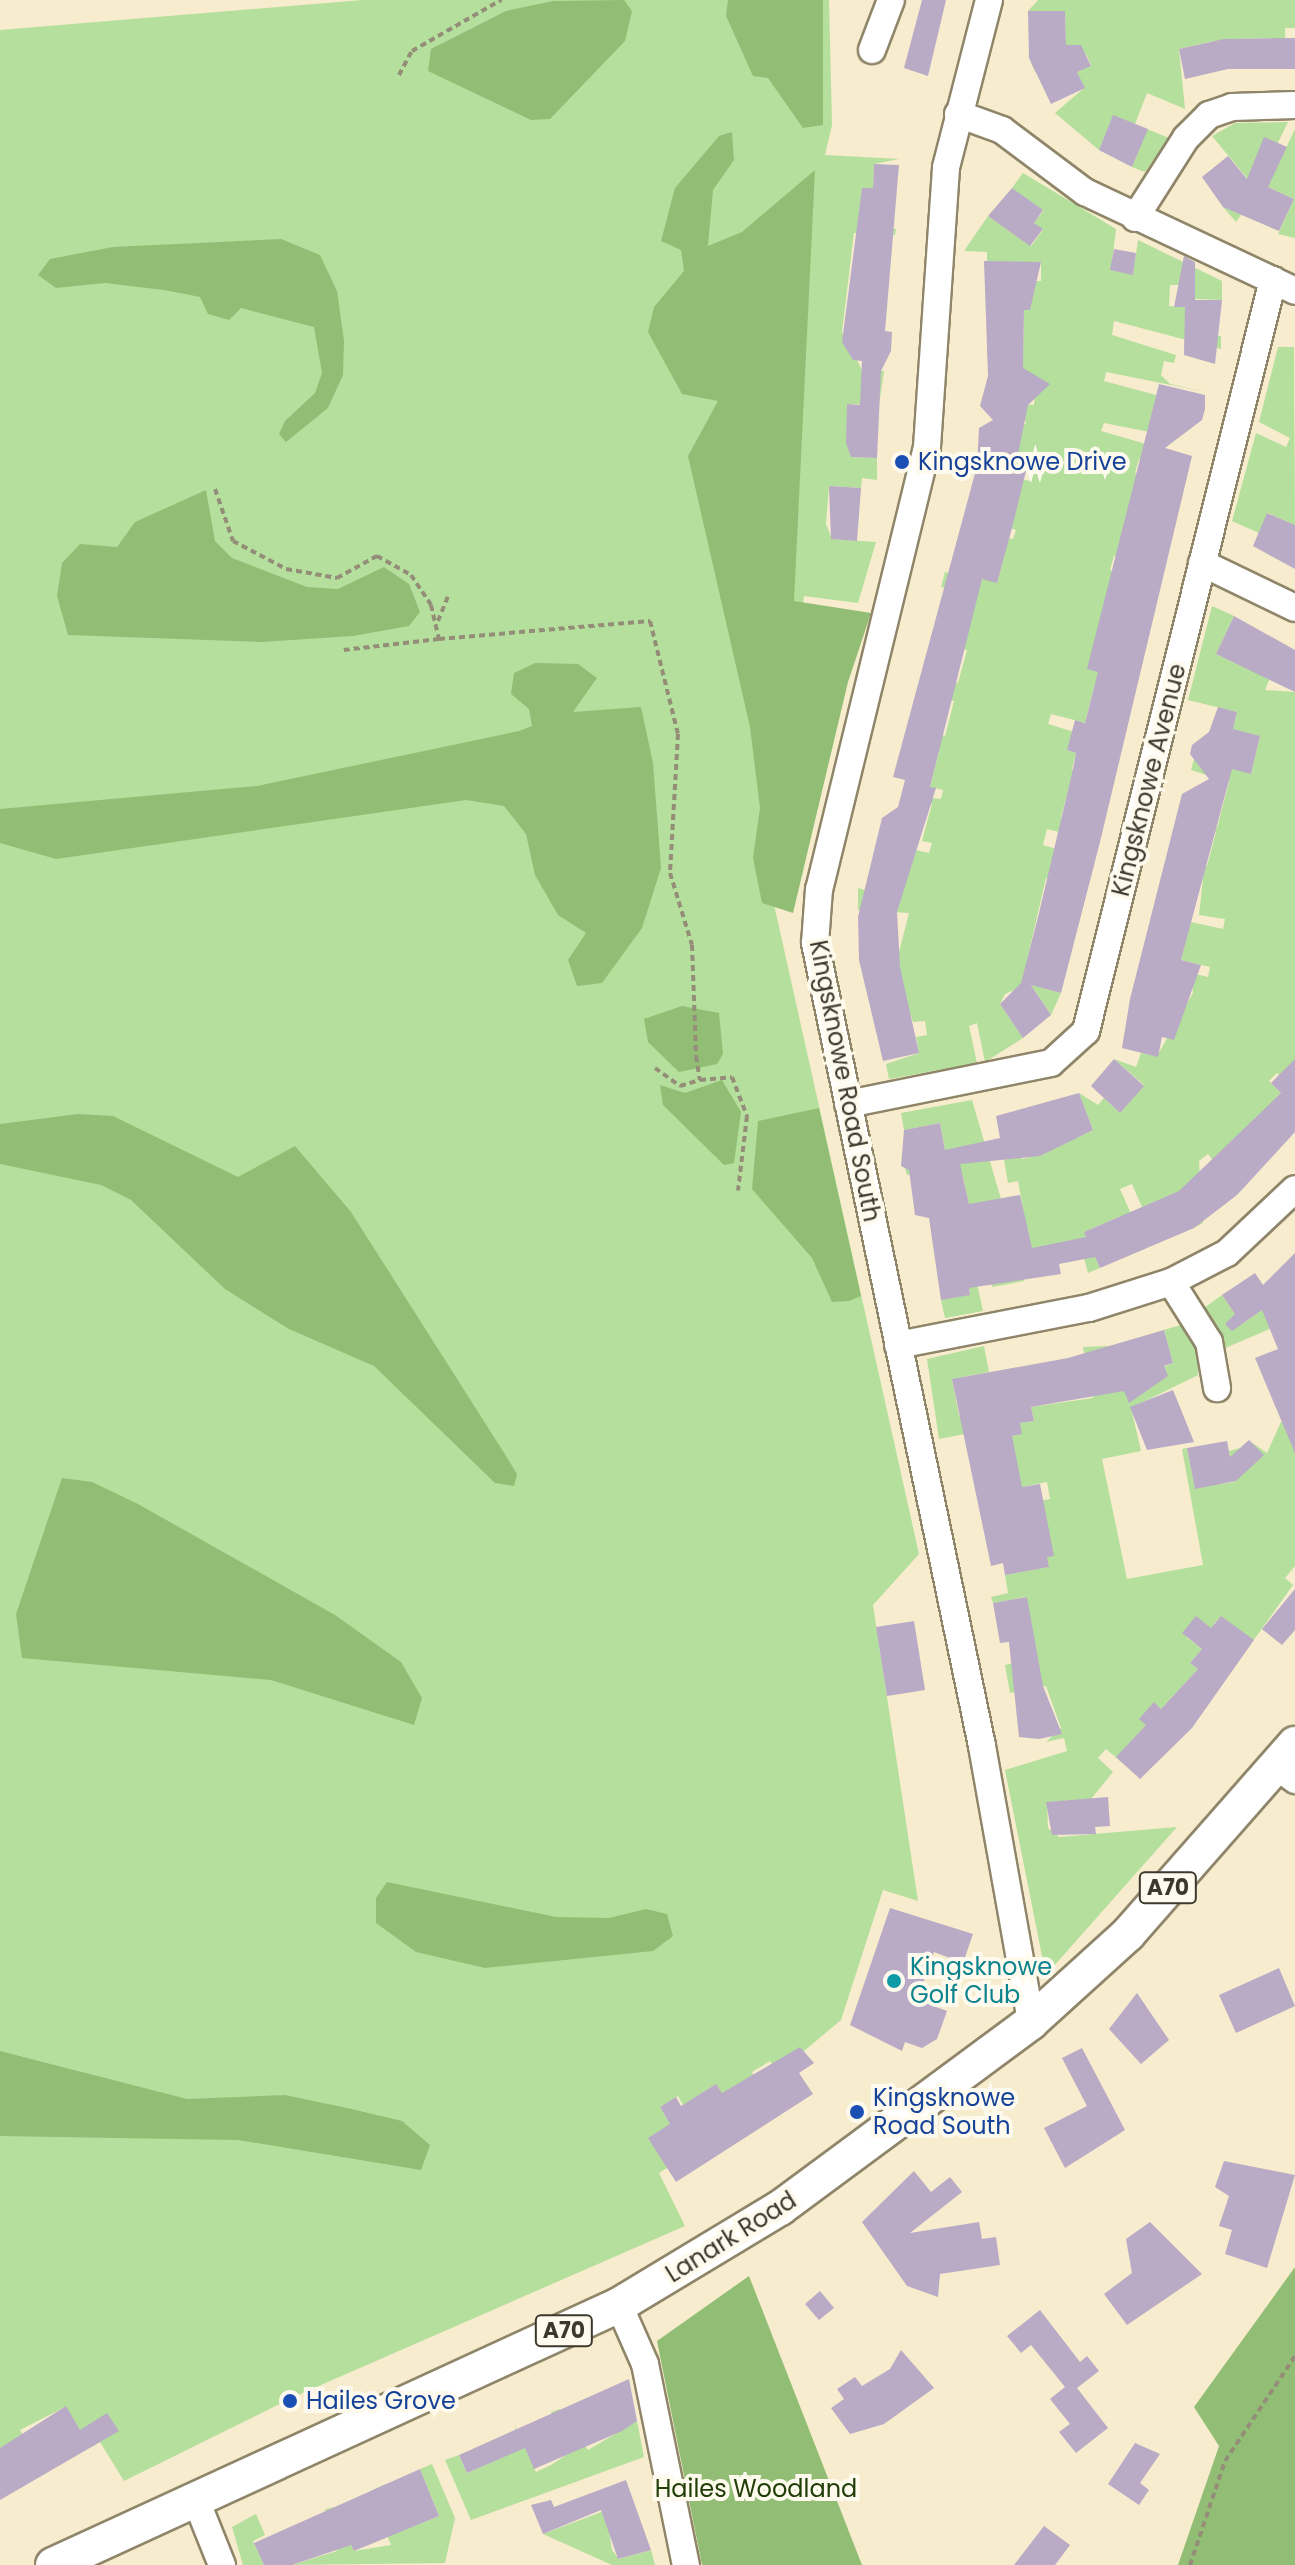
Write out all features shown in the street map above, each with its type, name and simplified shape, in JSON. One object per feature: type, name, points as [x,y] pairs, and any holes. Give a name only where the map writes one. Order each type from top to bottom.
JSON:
[{"type":"main road","name":"Lanark Road","points":[[53,2565],[619,2305],[780,2208],[1031,2022],[1128,1934],[1289,1763]]},
{"type":"street","points":[[872,50],[891,0]]},
{"type":"street","name":"Kingsknowe Road South","points":[[989,0],[958,114],[942,202],[927,447],[817,904],[817,961],[898,1345],[1031,2022]]},
{"type":"street","points":[[1135,218],[1209,115],[1232,107],[1295,105]]},
{"type":"street","points":[[958,114],[1002,130],[1064,179],[1135,218],[1284,285]]},
{"type":"street","name":"Kingsknowe Avenue","points":[[848,1104],[1051,1063],[1078,1044],[1202,563],[1284,285]]},
{"type":"street","points":[[1202,563],[1295,608]]},
{"type":"street","points":[[898,1345],[1089,1308],[1171,1282],[1227,1253],[1295,1189]]},
{"type":"street","points":[[1171,1282],[1209,1342],[1217,1388]]},
{"type":"street","points":[[619,2305],[645,2364],[686,2565]]},
{"type":"street","points":[[196,2500],[222,2565]]},
{"type":"path","points":[[399,75],[412,51],[501,0]]},
{"type":"path","points":[[215,489],[223,529],[255,555],[318,579],[337,578],[377,556],[396,561],[437,623],[439,639]]},
{"type":"path","points":[[437,623],[449,594]]},
{"type":"path","points":[[344,650],[650,621],[678,734],[670,873],[692,945],[700,1080]]},
{"type":"path","points":[[655,1068],[680,1086],[700,1080],[732,1077],[747,1116],[738,1190]]},
{"type":"path","points":[[1190,2565],[1225,2461],[1246,2425],[1295,2356]]},
{"type":"green space","points":[[363,0],[829,0],[832,125],[825,155],[899,159],[874,164],[873,188],[862,188],[871,227],[896,229],[895,235],[854,233],[842,332],[862,370],[884,371],[879,405],[848,404],[851,457],[877,458],[877,480],[862,478],[861,488],[829,486],[826,524],[832,539],[876,542],[858,603],[804,596],[771,891],[919,1554],[873,1605],[918,1901],[883,1890],[841,2020],[778,2073],[770,2061],[752,2072],[759,2085],[747,2132],[716,2084],[683,2105],[678,2096],[660,2107],[670,2124],[667,2168],[659,2173],[685,2226],[298,2395],[124,2481],[100,2442],[90,2448],[65,2407],[20,2430],[31,2449],[0,2448],[0,30]]},
{"type":"green space","points":[[624,0],[632,11],[625,41],[550,119],[531,120],[428,71],[431,49],[506,11],[553,1]]},
{"type":"green space","points":[[728,0],[823,0],[823,125],[803,128],[768,78],[753,76],[726,16]]},
{"type":"green space","points":[[1038,0],[1295,0],[1295,28],[1285,28],[1286,69],[1272,38],[1236,39],[1236,69],[1214,41],[1179,49],[1185,109],[1147,93],[1135,124],[1113,116],[1099,150],[1055,113],[1084,88],[1077,72],[1091,65],[1086,54],[1035,72],[1031,63],[1080,52],[1066,45],[1065,11],[1028,11]]},
{"type":"green space","points":[[1288,122],[1270,159],[1279,163],[1295,129],[1295,238],[1278,234],[1294,199],[1262,184],[1236,222],[1223,207],[1251,183],[1212,136],[1235,123]]},
{"type":"green space","points":[[1147,129],[1169,138],[1145,172],[1132,167]]},
{"type":"green space","points":[[732,132],[734,160],[713,190],[708,246],[742,232],[815,170],[794,601],[871,613],[848,682],[793,913],[762,903],[753,858],[760,808],[750,727],[688,456],[718,401],[682,394],[648,332],[654,307],[684,271],[681,250],[661,241],[675,188],[719,136]]},
{"type":"green space","points":[[1023,173],[1116,229],[1111,270],[1133,274],[1138,240],[1222,281],[1222,300],[1195,299],[1195,285],[1170,285],[1169,306],[1185,307],[1185,335],[1221,336],[1221,349],[1114,321],[1112,335],[1176,355],[1174,363],[1164,361],[1161,375],[1170,384],[1206,392],[1106,372],[1104,381],[1156,395],[1156,432],[1185,439],[1104,423],[1101,431],[1146,444],[1150,462],[1139,459],[1135,473],[1146,476],[1125,559],[1114,556],[1110,570],[1121,573],[1134,681],[1113,689],[1095,684],[1086,718],[1121,732],[1051,714],[1048,724],[1081,734],[1067,750],[1076,753],[1072,769],[1109,778],[1070,783],[1061,817],[1075,836],[1047,829],[1043,845],[1056,849],[1076,886],[1046,878],[1027,960],[1044,978],[1042,988],[1061,993],[1051,1015],[1030,983],[1005,994],[1000,1004],[1023,1038],[985,1062],[977,1023],[969,1026],[977,1063],[889,1079],[886,1064],[919,1053],[916,1037],[927,1035],[925,1021],[913,1022],[911,1016],[876,1023],[859,956],[899,952],[909,913],[858,910],[858,888],[889,897],[881,842],[929,853],[932,843],[922,841],[932,804],[901,795],[941,799],[943,790],[930,787],[940,747],[904,738],[908,727],[945,736],[954,701],[935,696],[922,674],[958,683],[967,650],[946,644],[977,597],[941,587],[945,572],[962,576],[965,567],[997,583],[1002,564],[961,526],[1013,539],[1016,530],[1001,525],[976,472],[1031,481],[1033,472],[1015,469],[1021,432],[984,425],[1026,424],[1022,404],[1034,405],[1035,392],[989,372],[1023,356],[1024,318],[987,308],[1030,310],[1025,281],[1041,281],[1041,263],[987,261],[987,252],[964,251],[988,216],[1031,246],[1043,230],[1034,223],[1043,211],[1012,188]]},
{"type":"green space","points":[[281,239],[320,255],[337,291],[344,341],[343,375],[328,408],[286,442],[279,434],[285,421],[315,393],[322,373],[314,327],[241,308],[229,320],[208,314],[200,297],[164,290],[105,283],[56,288],[38,275],[50,259],[113,247]]},
{"type":"green space","points":[[1278,347],[1294,347],[1295,525],[1268,513],[1259,533],[1232,521],[1256,433],[1286,447],[1290,438],[1259,422]]},
{"type":"green space","points":[[206,490],[215,541],[232,558],[307,587],[338,589],[384,567],[409,584],[420,612],[409,626],[353,636],[261,642],[68,635],[57,596],[62,563],[80,544],[117,547],[135,522]]},
{"type":"green space","points":[[1212,606],[1234,616],[1216,654],[1248,669],[1265,635],[1284,645],[1265,690],[1295,692],[1295,1062],[1284,1074],[1295,1090],[1277,1073],[1269,1081],[1281,1093],[1216,1164],[1208,1154],[1199,1161],[1203,1223],[1191,1229],[1175,1193],[1142,1207],[1132,1184],[1120,1189],[1146,1248],[1137,1252],[1121,1216],[1084,1232],[1100,1268],[1088,1273],[1083,1254],[1019,1251],[1024,1281],[992,1287],[987,1262],[973,1265],[983,1311],[945,1318],[941,1300],[970,1294],[962,1252],[972,1219],[963,1176],[932,1170],[907,1175],[905,1168],[947,1160],[940,1123],[904,1130],[901,1113],[972,1100],[1008,1223],[1025,1220],[1018,1181],[1008,1183],[1004,1160],[1020,1151],[1022,1159],[1040,1155],[1093,1130],[1079,1093],[1098,1105],[1104,1098],[1120,1113],[1144,1085],[1114,1059],[1136,1067],[1141,1053],[1157,1056],[1193,993],[1192,983],[1142,961],[1208,977],[1210,967],[1181,960],[1189,927],[1154,914],[1223,929],[1225,919],[1199,915],[1203,879],[1166,870],[1207,866],[1216,832],[1179,822],[1217,828],[1229,782],[1191,770],[1194,759],[1251,773],[1260,737],[1212,724],[1234,725],[1237,712],[1188,700]]},
{"type":"green space","points":[[535,663],[578,664],[597,678],[573,712],[641,707],[653,763],[661,868],[642,928],[602,983],[577,986],[568,960],[586,933],[558,915],[535,875],[526,834],[504,806],[466,800],[56,859],[0,843],[0,809],[257,786],[519,731],[532,726],[529,709],[511,694],[514,673]]},
{"type":"green space","points":[[682,1006],[719,1013],[723,1054],[717,1064],[679,1072],[648,1042],[644,1019]]},
{"type":"green space","points":[[722,1080],[741,1112],[734,1163],[724,1165],[663,1105],[660,1085],[685,1093]]},
{"type":"green space","points":[[819,1108],[861,1296],[849,1301],[832,1302],[812,1258],[752,1189],[758,1121]]},
{"type":"green space","points":[[78,1114],[113,1116],[238,1177],[295,1146],[351,1212],[517,1474],[514,1486],[495,1483],[374,1366],[289,1329],[225,1289],[131,1200],[101,1185],[0,1164],[0,1124]]},
{"type":"green space","points":[[1285,1294],[1295,1318],[1223,1349],[1204,1308],[1222,1295],[1242,1324]]},
{"type":"green space","points":[[1187,1323],[1199,1352],[1198,1375],[1131,1408],[1141,1451],[1102,1459],[1127,1579],[1203,1565],[1182,1449],[1187,1448],[1195,1488],[1234,1482],[1229,1451],[1240,1448],[1254,1463],[1251,1442],[1267,1453],[1281,1422],[1295,1416],[1295,1566],[1285,1578],[1293,1585],[1253,1641],[1221,1616],[1214,1624],[1221,1631],[1186,1637],[1202,1649],[1190,1663],[1198,1669],[1161,1709],[1154,1703],[1140,1718],[1146,1725],[1130,1743],[1136,1757],[1127,1767],[1106,1749],[1098,1758],[1113,1772],[1091,1799],[1047,1802],[1048,1828],[1059,1837],[1177,1827],[1053,1967],[1043,1961],[1005,1770],[1067,1751],[1064,1738],[1046,1742],[1061,1728],[1046,1686],[1010,1693],[1005,1665],[1013,1663],[1026,1597],[993,1603],[991,1597],[1008,1593],[1005,1575],[1048,1567],[984,1510],[1050,1499],[1047,1482],[1017,1488],[1013,1443],[1002,1438],[1021,1434],[1020,1423],[1034,1421],[1031,1407],[1093,1398],[1083,1347],[1108,1346],[1116,1387],[1173,1363],[1164,1330]]},
{"type":"green space","points":[[984,1346],[989,1372],[952,1379],[959,1416],[1002,1409],[1005,1426],[939,1439],[927,1359]]},
{"type":"green space","points":[[62,1478],[92,1482],[138,1504],[335,1615],[401,1662],[422,1698],[414,1725],[271,1680],[22,1658],[16,1614]]},
{"type":"green space","points":[[387,1882],[556,1917],[609,1918],[646,1909],[667,1914],[673,1936],[653,1951],[485,1968],[416,1952],[376,1923],[376,1898]]},
{"type":"green space","points":[[0,2051],[187,2099],[285,2095],[347,2108],[402,2121],[430,2145],[421,2170],[238,2140],[0,2136]]},
{"type":"green space","points":[[1295,2267],[1295,2565],[1178,2565],[1219,2446],[1194,2407]]},
{"type":"green space","name":"Hailes Woodland","points":[[749,2276],[862,2565],[702,2565],[657,2341]]},
{"type":"green space","points":[[560,2409],[588,2450],[637,2421],[644,2457],[471,2520],[445,2460],[459,2455],[467,2473],[506,2456],[516,2427],[536,2472],[569,2453],[551,2412]]},
{"type":"green space","points":[[432,2464],[455,2518],[445,2563],[292,2565],[337,2551],[325,2509],[335,2507],[354,2551],[391,2545],[369,2492],[385,2484],[404,2530],[439,2516],[420,2469]]},
{"type":"green space","points":[[636,2499],[606,2513],[612,2550],[619,2559],[651,2550],[655,2565],[612,2565],[543,2534]]},
{"type":"green space","points":[[256,2514],[265,2535],[253,2541],[264,2565],[243,2565],[232,2527]]},
{"type":"building","points":[[922,0],[946,0],[928,76],[904,68]]},
{"type":"building","points":[[1028,11],[1065,11],[1066,45],[1081,45],[1091,66],[1077,72],[1085,88],[1051,104],[1029,58]]},
{"type":"building","points":[[1295,38],[1295,69],[1228,69],[1185,79],[1179,49],[1224,39]]},
{"type":"building","points":[[1113,115],[1148,129],[1132,167],[1099,150]]},
{"type":"building","points":[[1264,137],[1287,147],[1268,187],[1294,199],[1279,231],[1223,207],[1202,177],[1228,156],[1247,179]]},
{"type":"building","points":[[874,164],[899,165],[885,331],[892,332],[891,351],[881,371],[877,458],[851,457],[846,443],[847,404],[860,405],[862,361],[853,360],[842,342],[862,188],[873,188]]},
{"type":"building","points":[[1012,188],[1043,210],[1034,223],[1043,229],[1030,246],[988,216]]},
{"type":"building","points":[[1114,249],[1136,253],[1133,275],[1110,270]]},
{"type":"building","points":[[1184,256],[1195,262],[1195,300],[1222,300],[1215,364],[1184,355],[1185,307],[1174,307]]},
{"type":"building","points":[[984,261],[1041,262],[1030,310],[1024,310],[1023,368],[1050,384],[1028,405],[1015,469],[1026,471],[1012,528],[997,583],[982,579],[930,787],[936,788],[897,912],[900,967],[919,1053],[883,1061],[859,960],[858,917],[882,818],[898,807],[905,780],[893,777],[977,466],[979,428],[993,420],[980,406],[988,376]]},
{"type":"building","points":[[1159,384],[1205,395],[1205,409],[1202,420],[1165,448],[1192,456],[1100,842],[1061,993],[1031,985],[1051,1015],[1023,1038],[1000,1004],[1021,983],[1039,913],[1076,753],[1067,750],[1075,720],[1085,723],[1098,672],[1087,669]]},
{"type":"building","points":[[829,486],[861,488],[857,541],[831,539]]},
{"type":"building","points":[[1267,513],[1295,525],[1295,569],[1253,546]]},
{"type":"building","points":[[1234,616],[1295,650],[1295,692],[1216,654]]},
{"type":"building","points":[[1218,707],[1237,712],[1233,729],[1260,736],[1251,774],[1232,769],[1181,960],[1201,965],[1174,1040],[1162,1037],[1158,1057],[1122,1048],[1130,999],[1182,794],[1209,779],[1190,754],[1192,745],[1209,732]]},
{"type":"building","points":[[1114,1059],[1144,1086],[1120,1113],[1091,1086]]},
{"type":"building","points":[[1295,1059],[1295,1132],[1237,1195],[1194,1228],[1100,1268],[1095,1257],[1059,1264],[1061,1274],[969,1288],[970,1295],[941,1300],[929,1218],[915,1215],[909,1170],[901,1166],[904,1130],[940,1123],[945,1150],[1000,1138],[996,1116],[1079,1093],[1093,1130],[1040,1156],[960,1164],[969,1204],[1020,1195],[1032,1248],[1086,1237],[1084,1232],[1179,1191],[1281,1093],[1271,1083]]},
{"type":"building","points":[[1295,1253],[1295,1453],[1255,1358],[1278,1349],[1262,1310],[1232,1331],[1225,1324],[1235,1314],[1222,1295],[1255,1273],[1263,1285]]},
{"type":"building","points":[[1164,1330],[1173,1363],[1164,1366],[1168,1376],[1129,1403],[1124,1391],[1031,1407],[1034,1421],[1020,1423],[1022,1434],[1012,1436],[1022,1487],[1040,1484],[1054,1556],[1047,1557],[1049,1567],[1005,1575],[1003,1563],[991,1566],[952,1379],[1068,1358]]},
{"type":"building","points":[[1173,1390],[1194,1442],[1147,1450],[1130,1407]]},
{"type":"building","points":[[1249,1440],[1264,1455],[1236,1481],[1195,1489],[1187,1448],[1227,1441],[1230,1457]]},
{"type":"building","points":[[1295,1589],[1295,1630],[1282,1645],[1262,1629]]},
{"type":"building","points":[[1027,1597],[1043,1686],[1062,1734],[1039,1739],[1019,1737],[1009,1642],[1000,1643],[993,1603]]},
{"type":"building","points":[[1196,1616],[1211,1628],[1221,1616],[1254,1640],[1192,1728],[1140,1779],[1116,1757],[1146,1725],[1139,1719],[1154,1702],[1161,1709],[1198,1669],[1190,1663],[1202,1649],[1182,1633]]},
{"type":"building","points":[[914,1621],[925,1690],[887,1696],[876,1627]]},
{"type":"building","points":[[1108,1797],[1110,1826],[1095,1827],[1096,1834],[1052,1835],[1046,1802]]},
{"type":"building","name":"Kingsknowe Golf Club","points":[[890,1908],[973,1934],[963,1963],[934,1952],[917,2000],[947,2011],[937,2039],[922,2048],[905,2042],[902,2051],[850,2025]]},
{"type":"building","points":[[1279,1968],[1295,2006],[1236,2033],[1219,1995]]},
{"type":"building","points":[[1137,1993],[1169,2040],[1141,2064],[1109,2029]]},
{"type":"building","points":[[800,2047],[814,2063],[799,2073],[813,2094],[676,2182],[648,2138],[670,2124],[660,2107],[676,2097],[681,2106],[716,2084],[722,2093]]},
{"type":"building","points":[[1082,2048],[1125,2130],[1065,2168],[1044,2128],[1087,2106],[1062,2058]]},
{"type":"building","points":[[1224,2161],[1295,2175],[1267,2268],[1225,2254],[1232,2230],[1219,2226],[1229,2196],[1215,2187]]},
{"type":"building","points":[[914,2171],[931,2192],[950,2177],[962,2192],[910,2233],[979,2222],[982,2239],[996,2237],[1000,2265],[940,2274],[938,2297],[907,2286],[862,2222]]},
{"type":"building","points":[[1150,2222],[1202,2274],[1127,2325],[1104,2294],[1132,2273],[1126,2239]]},
{"type":"building","points":[[820,2291],[834,2308],[819,2320],[805,2304]]},
{"type":"building","points":[[1040,2310],[1080,2362],[1087,2356],[1099,2371],[1077,2388],[1108,2428],[1076,2453],[1059,2432],[1070,2424],[1050,2399],[1065,2387],[1031,2345],[1021,2353],[1007,2336]]},
{"type":"building","points":[[901,2350],[934,2388],[884,2424],[850,2434],[831,2408],[844,2399],[837,2389],[855,2377],[862,2386],[890,2369]]},
{"type":"building","points":[[629,2379],[637,2421],[622,2431],[534,2469],[525,2448],[467,2473],[459,2455]]},
{"type":"building","points":[[66,2406],[80,2430],[107,2413],[119,2431],[0,2500],[0,2448]]},
{"type":"building","points":[[1135,2443],[1160,2454],[1140,2483],[1149,2490],[1139,2505],[1108,2484]]},
{"type":"building","points":[[420,2469],[439,2516],[354,2551],[351,2545],[292,2565],[264,2565],[254,2543]]},
{"type":"building","points":[[626,2480],[651,2550],[618,2559],[601,2510],[543,2534],[531,2505],[551,2500],[554,2507]]},
{"type":"building","points":[[1044,2526],[1070,2545],[1055,2565],[1014,2565]]},
{"type":"place","name":"Kingsknowe Drive","points":[[902,462]]},
{"type":"place","name":"Kingsknowe Golf Club","points":[[894,1981]]},
{"type":"place","name":"Kingsknowe Road South","points":[[857,2112]]},
{"type":"place","name":"Hailes Grove","points":[[290,2401]]}]
